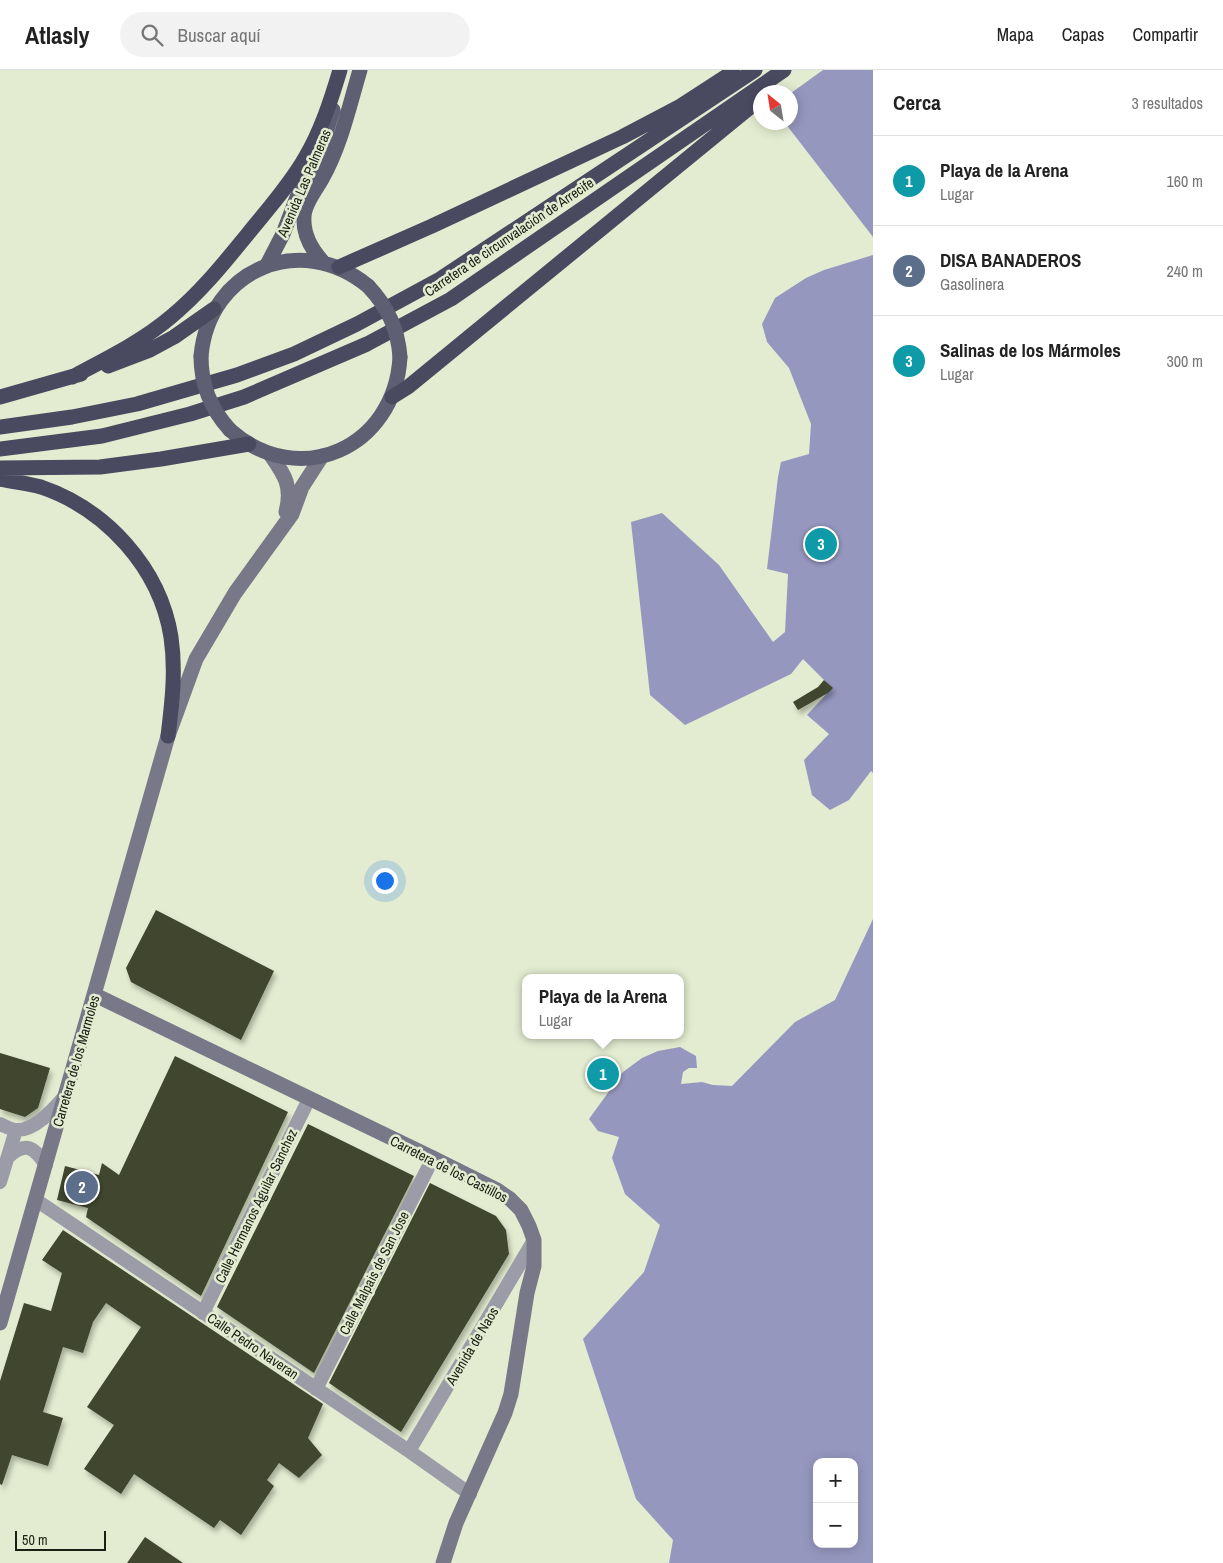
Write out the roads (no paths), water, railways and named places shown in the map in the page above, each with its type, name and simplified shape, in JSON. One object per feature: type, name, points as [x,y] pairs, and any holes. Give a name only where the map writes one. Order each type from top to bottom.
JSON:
[{"type":"highway","points":[[72,377],[122,350],[159,326],[193,297],[222,266],[291,180],[305,158],[325,114],[341,70]]},
{"type":"highway","points":[[339,267],[432,226],[622,137],[679,107],[736,70]]},
{"type":"highway","name":"Carretera de circunvalación de Arrecife","points":[[0,427],[72,417],[137,404],[237,374],[302,350],[357,324],[440,279],[755,70]]},
{"type":"highway","name":"Carretera de circunvalación de Arrecife","points":[[0,450],[102,436],[190,414],[244,397],[367,344],[450,298],[784,70]]},
{"type":"highway","points":[[778,85],[797,70]]},
{"type":"highway","points":[[392,397],[408,387],[753,105]]},
{"type":"highway","points":[[0,397],[100,369],[142,353],[174,337],[214,309]]},
{"type":"highway","points":[[0,468],[100,467],[249,444]]},
{"type":"highway","points":[[0,479],[40,486],[66,497],[89,510],[112,529],[147,573],[165,612],[170,636],[174,689],[168,736]]},
{"type":"main road","name":"Avenida Las Palmeras","points":[[267,265],[283,234],[299,192],[321,148],[341,70]]},
{"type":"main road","name":"Avenida Las Palmeras","points":[[322,262],[308,241],[304,215],[331,163],[338,145],[349,113],[360,70]]},
{"type":"main road","points":[[294,260],[322,262],[339,267],[359,279],[368,286],[383,304],[391,318],[397,335],[400,358],[399,371],[392,397],[386,409],[370,430],[348,446],[322,456],[287,458],[270,454],[249,444],[230,430],[222,421],[210,402],[202,379],[200,356],[203,336],[214,309],[242,278],[267,265],[294,260]]},
{"type":"main road","points":[[270,454],[285,476],[288,487],[289,501],[282,528]]},
{"type":"main road","name":"Carretera de los Marmoles","points":[[0,1322],[67,1094],[168,736],[196,658],[234,593],[292,514],[304,482],[322,456]]},
{"type":"main road","name":"Carretera de los Castillos","points":[[95,995],[497,1190],[521,1210],[534,1240],[534,1266],[526,1293],[511,1394],[505,1413],[456,1523],[443,1563]]},
{"type":"street","points":[[0,1124],[16,1130],[38,1122],[50,1113],[67,1094]]},
{"type":"street","name":"Calle Hermanos Aguilar Sanchez","points":[[203,1313],[309,1099]]},
{"type":"street","points":[[0,1182],[16,1130]]},
{"type":"street","points":[[8,1157],[16,1150],[26,1148],[34,1150],[39,1154],[46,1165]]},
{"type":"street","name":"Calle Malpais de San Jose","points":[[316,1389],[433,1158]]},
{"type":"street","name":"Calle Pedro Naveran","points":[[36,1200],[470,1494]]},
{"type":"street","name":"Avenida de Naos","points":[[409,1451],[534,1240]]},
{"type":"water","points":[[823,70],[873,70],[873,237],[790,130],[798,130],[798,88]]},
{"type":"water","points":[[873,255],[873,773],[871,771],[849,800],[830,810],[812,795],[804,760],[829,734],[807,715],[832,688],[803,659],[791,674],[685,725],[650,695],[631,522],[662,513],[719,565],[773,642],[785,632],[788,574],[767,569],[778,477],[781,462],[809,454],[811,424],[789,368],[767,342],[762,324],[775,298],[806,278],[824,270]]},
{"type":"water","points":[[873,919],[873,1563],[669,1563],[673,1540],[636,1499],[583,1339],[644,1272],[660,1225],[625,1194],[612,1158],[619,1137],[598,1131],[589,1119],[623,1072],[642,1058],[658,1051],[680,1047],[696,1056],[697,1068],[689,1068],[683,1072],[681,1084],[702,1082],[713,1085],[732,1086],[795,1022],[835,1000]]},
{"type":"place","name":"Salinas de los Mármoles","points":[[821,544]]},
{"type":"place","name":"Playa de la Arena","points":[[603,1074]]},
{"type":"place","name":"DISA BANADEROS","points":[[82,1187]]}]
